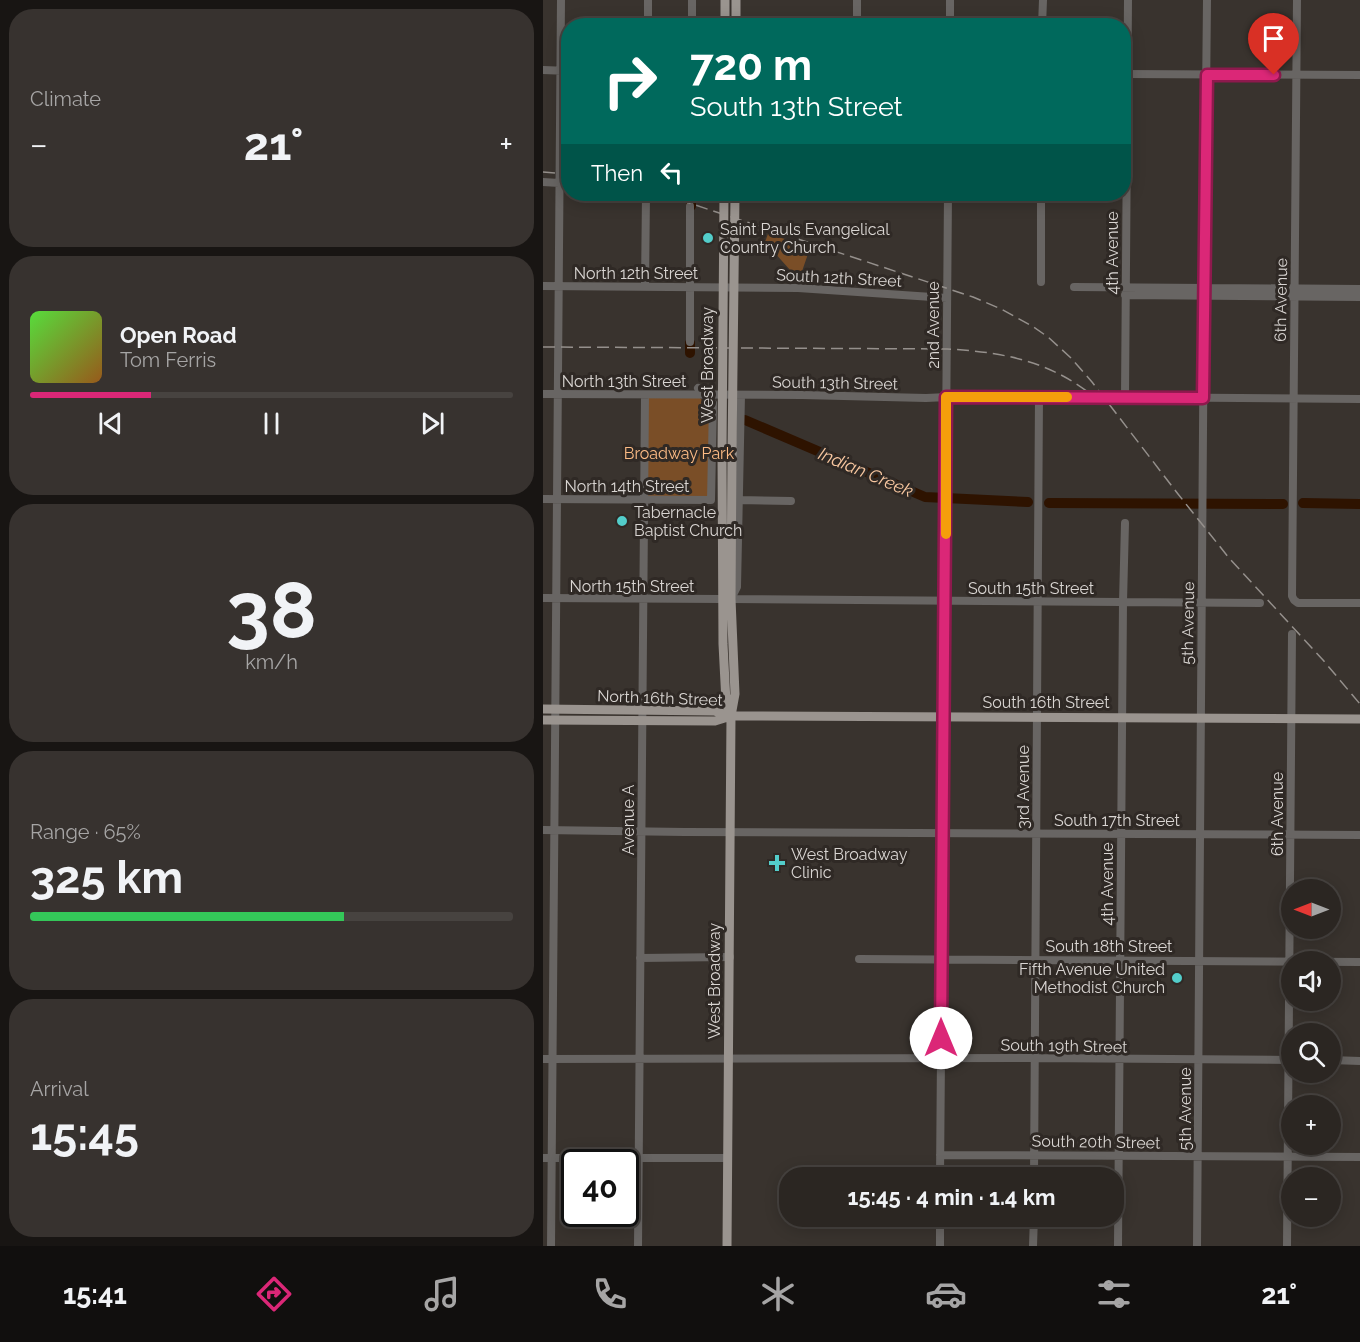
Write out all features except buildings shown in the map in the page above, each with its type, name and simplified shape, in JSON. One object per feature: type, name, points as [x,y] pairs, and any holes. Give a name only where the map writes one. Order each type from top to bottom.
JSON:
[{"type":"main road","points":[[725,0],[725,18]]},
{"type":"main road","points":[[736,0],[736,18]]},
{"type":"main road","name":"West Broadway","points":[[724,201],[721,453],[726,599],[726,702],[731,716],[727,1246]]},
{"type":"main road","name":"West Broadway","points":[[726,599],[732,453],[735,201]]},
{"type":"main road","name":"North 16th Street","points":[[543,710],[642,715]]},
{"type":"main road","name":"North 16th Street","points":[[543,720],[714,711],[731,716]]},
{"type":"main road","name":"South 16th Street","points":[[731,716],[1360,719]]},
{"type":"street","points":[[561,0],[562,18]]},
{"type":"street","points":[[648,0],[648,18]]},
{"type":"street","points":[[692,0],[692,18]]},
{"type":"street","points":[[857,0],[857,18]]},
{"type":"street","points":[[950,0],[950,18]]},
{"type":"street","points":[[1043,0],[1043,18]]},
{"type":"street","name":"4th Avenue","points":[[1127,18],[1128,0]]},
{"type":"street","name":"5th Avenue","points":[[1197,1246],[1207,0]]},
{"type":"street","name":"6th Avenue","points":[[1297,0],[1292,596],[1298,603],[1360,603]]},
{"type":"street","points":[[543,70],[561,71]]},
{"type":"street","points":[[1131,74],[1360,75]]},
{"type":"street","points":[[551,1246],[547,1158],[552,1059],[561,138]]},
{"type":"street","points":[[543,182],[559,183]]},
{"type":"street","points":[[645,287],[646,201]]},
{"type":"street","name":"2nd Avenue","points":[[940,1167],[948,201]]},
{"type":"street","points":[[1041,201],[1041,282]]},
{"type":"street","name":"4th Avenue","points":[[1125,201],[1125,397]]},
{"type":"street","points":[[690,206],[690,342]]},
{"type":"street","name":"North 12th Street","points":[[543,286],[729,287]]},
{"type":"street","name":"South 12th Street","points":[[729,287],[798,288],[947,298]]},
{"type":"street","points":[[1074,287],[1125,291],[1295,292],[1360,297]]},
{"type":"street","points":[[1204,292],[1249,295],[1360,289]]},
{"type":"street","points":[[698,388],[705,395]]},
{"type":"street","name":"North 13th Street","points":[[543,394],[741,395]]},
{"type":"street","name":"Avenue A","points":[[639,1158],[645,394]]},
{"type":"street","name":"North 14th Street","points":[[543,499],[711,500],[713,403],[705,395]]},
{"type":"street","points":[[726,599],[737,587],[741,395]]},
{"type":"street","name":"South 13th Street","points":[[741,395],[1360,399]]},
{"type":"street","name":"3rd Avenue","points":[[1034,1167],[1039,397]]},
{"type":"street","points":[[738,500],[791,501]]},
{"type":"street","name":"4th Avenue","points":[[1118,1246],[1125,523]]},
{"type":"street","name":"North 15th Street","points":[[543,598],[726,599]]},
{"type":"street","name":"South 15th Street","points":[[726,599],[1260,603]]},
{"type":"street","name":"6th Avenue","points":[[1289,951],[1291,634]]},
{"type":"street","name":"South 17th Street","points":[[543,830],[1360,835]]},
{"type":"street","points":[[640,958],[729,957]]},
{"type":"street","name":"South 18th Street","points":[[859,959],[1281,961]]},
{"type":"street","name":"South 18th Street","points":[[1341,962],[1360,962]]},
{"type":"street","name":"South 19th Street","points":[[543,1059],[1281,1060]]},
{"type":"street","points":[[1341,1060],[1360,1061]]},
{"type":"street","name":"6th Avenue","points":[[1287,1246],[1290,1083]]},
{"type":"street","name":"South 20th Street","points":[[940,1155],[1360,1157]]},
{"type":"street","points":[[639,1158],[728,1158]]},
{"type":"street","name":"Avenue A","points":[[638,1227],[638,1246]]},
{"type":"street","points":[[940,1227],[940,1246]]},
{"type":"street","points":[[1033,1246],[1034,1227]]},
{"type":"green space","points":[[768,234],[808,246],[809,251],[799,280],[765,242]]},
{"type":"green space","name":"Broadway Park","points":[[648,398],[700,398],[710,409],[710,497],[647,496]]},
{"type":"waterway","name":"Indian Creek","points":[[691,201],[691,206]]},
{"type":"waterway","name":"Indian Creek","points":[[690,343],[690,353]]},
{"type":"waterway","name":"Indian Creek","points":[[745,420],[925,497],[1028,502]]},
{"type":"waterway","name":"Indian Creek","points":[[1049,503],[1283,504]]},
{"type":"waterway","name":"Indian Creek","points":[[1303,503],[1360,504]]},
{"type":"railway","points":[[543,172],[561,173]]},
{"type":"railway","points":[[683,201],[973,297],[1001,309],[1048,337],[1092,382],[1229,558],[1323,660],[1360,704]]},
{"type":"railway","points":[[543,347],[968,350],[1009,357],[1047,368],[1083,388],[1100,402]]},
{"type":"slow traffic","points":[[946,534],[946,397],[1067,397]]},
{"type":"place","name":"Saint Pauls Evangelical Country Church","points":[[708,238]]},
{"type":"place","name":"Tabernacle Baptist Church","points":[[622,521]]},
{"type":"place","name":"West Broadway Clinic","points":[[777,863]]},
{"type":"place","name":"Fifth Avenue United Methodist Church","points":[[1177,978]]},
{"type":"route","points":[[941,1038],[946,397],[1203,398],[1207,75],[1274,75]]}]
